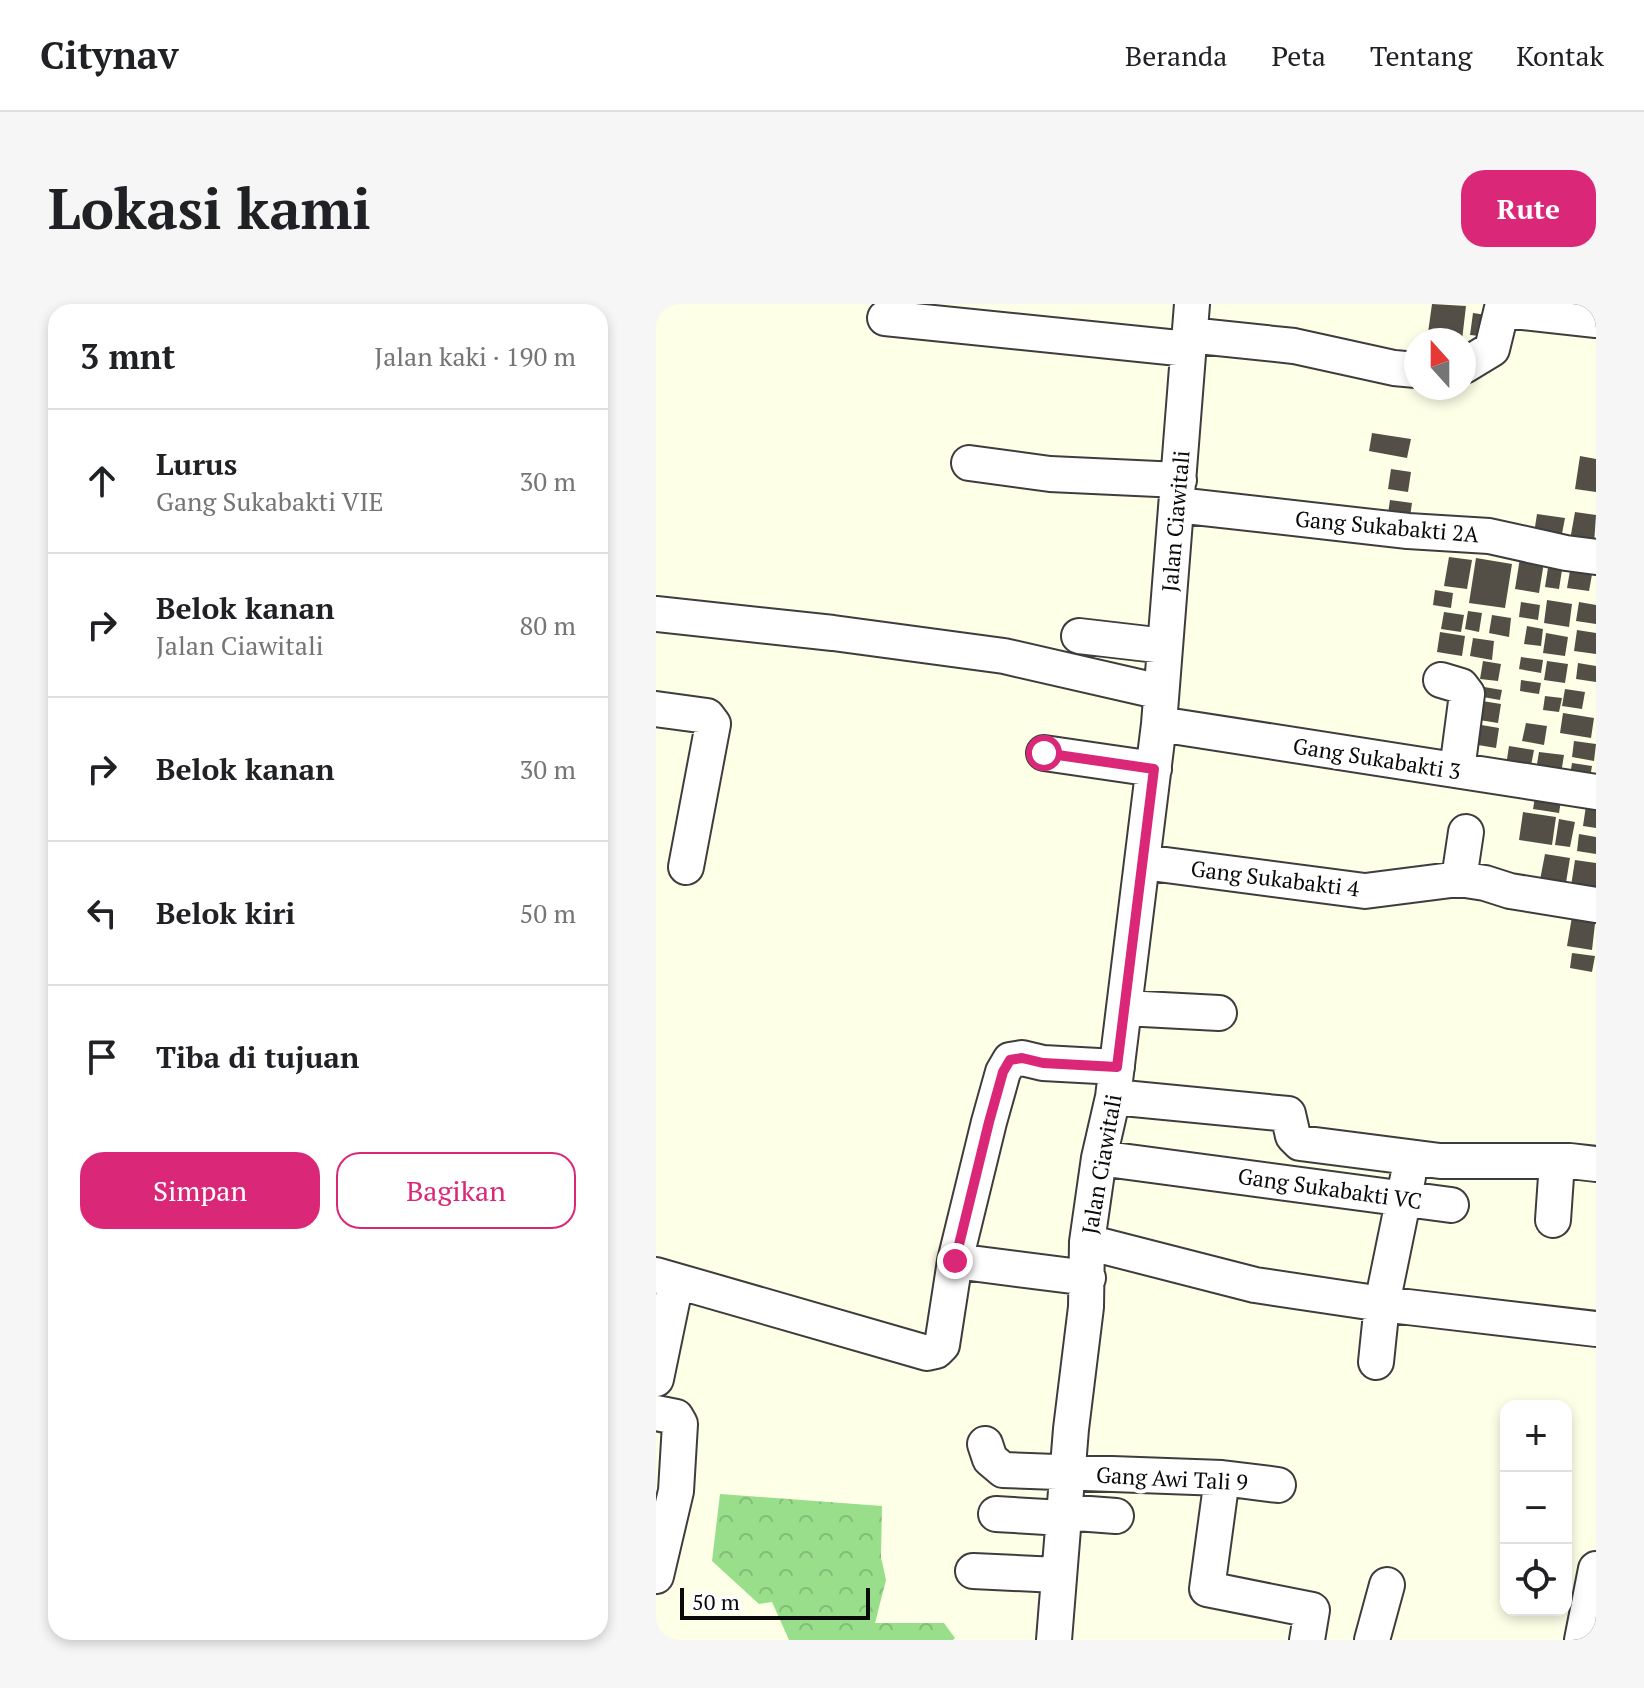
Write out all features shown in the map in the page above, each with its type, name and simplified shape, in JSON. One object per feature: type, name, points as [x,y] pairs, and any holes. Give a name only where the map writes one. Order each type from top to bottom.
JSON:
[{"type":"street","points":[[1476,359],[1492,349],[1503,307],[1596,320]]},
{"type":"street","points":[[885,318],[1190,324],[1404,369]]},
{"type":"street","name":"Jalan Ciawitali","points":[[1054,1640],[1057,1575],[1088,1278],[1087,1242],[1099,1158],[1115,1082],[1154,769],[1190,324]]},
{"type":"street","name":"Gang Sukabakti 2A","points":[[969,463],[1178,492],[1408,531],[1489,536],[1596,557]]},
{"type":"street","name":"Gang Sukabakti 3","points":[[656,614],[1004,656],[1160,708],[1457,770],[1596,792]]},
{"type":"street","points":[[1079,636],[1165,646]]},
{"type":"street","points":[[1441,680],[1461,686],[1467,694],[1457,770]]},
{"type":"street","points":[[656,709],[707,716],[713,724],[686,867]]},
{"type":"street","points":[[1044,753],[1154,769]]},
{"type":"street","points":[[1459,879],[1466,832]]},
{"type":"street","name":"Gang Sukabakti 4","points":[[1143,862],[1365,891],[1459,879],[1596,905]]},
{"type":"street","points":[[1124,1008],[1219,1013]]},
{"type":"street","points":[[656,1379],[665,1284],[927,1353],[936,1351],[942,1345],[955,1261],[989,1122],[1003,1072],[1010,1060],[1022,1058],[1115,1082],[1282,1112],[1288,1114],[1293,1136],[1300,1143],[1440,1161],[1596,1164]]},
{"type":"street","name":"Gang Sukabakti VC","points":[[1099,1158],[1451,1205]]},
{"type":"street","points":[[1376,1362],[1382,1304],[1412,1158]]},
{"type":"street","points":[[1553,1220],[1557,1162]]},
{"type":"street","points":[[1087,1242],[1255,1285],[1382,1304],[1596,1329]]},
{"type":"street","points":[[955,1261],[1088,1278]]},
{"type":"street","points":[[656,1413],[680,1420],[666,1489],[656,1576]]},
{"type":"street","name":"Gang Awi Tali 9","points":[[985,1444],[990,1459],[999,1468],[1222,1478],[1278,1485]]},
{"type":"street","points":[[1222,1478],[1207,1589],[1312,1610],[1307,1640]]},
{"type":"street","points":[[996,1514],[1116,1516]]},
{"type":"street","points":[[1582,1640],[1596,1569]]},
{"type":"street","points":[[973,1571],[1057,1575]]},
{"type":"street","points":[[1372,1640],[1387,1585]]},
{"type":"green space","points":[[720,1494],[882,1506],[881,1557],[886,1580],[875,1623],[944,1623],[955,1638],[789,1640],[772,1602],[759,1604],[712,1561]]},
{"type":"building","points":[[1432,304],[1466,306],[1463,328],[1429,328]]},
{"type":"building","points":[[1473,313],[1493,316],[1491,337],[1476,336],[1476,328],[1471,328]]},
{"type":"building","points":[[1372,433],[1411,439],[1407,458],[1369,451]]},
{"type":"building","points":[[1580,456],[1596,459],[1596,492],[1575,489]]},
{"type":"building","points":[[1391,469],[1411,472],[1408,492],[1388,489]]},
{"type":"building","points":[[1390,500],[1412,503],[1409,524],[1387,520]]},
{"type":"building","points":[[1575,512],[1596,515],[1594,544],[1570,540]]},
{"type":"building","points":[[1537,514],[1565,518],[1560,544],[1533,540]]},
{"type":"building","points":[[1449,557],[1472,560],[1467,589],[1444,586]]},
{"type":"building","points":[[1476,558],[1512,564],[1505,608],[1469,603]]},
{"type":"building","points":[[1520,558],[1544,562],[1539,593],[1515,589]]},
{"type":"building","points":[[1571,565],[1593,569],[1589,591],[1567,588]]},
{"type":"building","points":[[1548,568],[1562,570],[1559,589],[1545,587]]},
{"type":"building","points":[[1435,590],[1453,593],[1451,608],[1433,605]]},
{"type":"building","points":[[1547,600],[1572,604],[1569,627],[1544,623]]},
{"type":"building","points":[[1521,602],[1540,605],[1538,620],[1519,617]]},
{"type":"building","points":[[1579,602],[1596,605],[1596,624],[1576,621]]},
{"type":"building","points":[[1468,611],[1482,613],[1479,632],[1465,629]]},
{"type":"building","points":[[1444,612],[1464,615],[1461,632],[1441,629]]},
{"type":"building","points":[[1492,615],[1511,618],[1509,637],[1489,633]]},
{"type":"building","points":[[1527,626],[1543,629],[1541,646],[1524,644]]},
{"type":"building","points":[[1577,630],[1596,633],[1596,654],[1574,651]]},
{"type":"building","points":[[1440,632],[1465,636],[1462,656],[1437,652]]},
{"type":"building","points":[[1546,633],[1568,637],[1565,656],[1543,653]]},
{"type":"building","points":[[1473,638],[1494,641],[1492,660],[1470,656]]},
{"type":"building","points":[[1521,657],[1543,660],[1541,673],[1519,669]]},
{"type":"building","points":[[1483,661],[1501,664],[1498,681],[1480,679]]},
{"type":"building","points":[[1547,661],[1568,664],[1565,683],[1544,680]]},
{"type":"building","points":[[1578,663],[1596,666],[1596,682],[1576,679]]},
{"type":"building","points":[[1521,680],[1541,683],[1539,694],[1520,691]]},
{"type":"building","points":[[1478,686],[1502,690],[1500,700],[1477,696]]},
{"type":"building","points":[[1565,689],[1585,692],[1582,709],[1562,706]]},
{"type":"building","points":[[1545,696],[1562,698],[1559,712],[1543,710]]},
{"type":"building","points":[[1476,700],[1501,704],[1498,723],[1473,719]]},
{"type":"building","points":[[1563,713],[1594,718],[1591,738],[1560,733]]},
{"type":"building","points":[[1470,723],[1499,728],[1496,748],[1466,743]]},
{"type":"building","points":[[1526,723],[1547,726],[1544,745],[1522,741]]},
{"type":"building","points":[[1574,741],[1596,744],[1594,761],[1572,757]]},
{"type":"building","points":[[1509,746],[1534,750],[1529,776],[1505,772]]},
{"type":"building","points":[[1539,752],[1564,755],[1560,780],[1535,776]]},
{"type":"building","points":[[1572,763],[1592,766],[1589,784],[1569,781]]},
{"type":"building","points":[[1536,791],[1562,795],[1559,813],[1533,809]]},
{"type":"building","points":[[1587,799],[1596,801],[1596,828],[1583,826]]},
{"type":"building","points":[[1523,812],[1556,817],[1552,845],[1519,840]]},
{"type":"building","points":[[1559,819],[1575,822],[1570,847],[1555,845]]},
{"type":"building","points":[[1579,834],[1596,837],[1596,854],[1577,851]]},
{"type":"building","points":[[1545,854],[1570,858],[1565,889],[1539,885]]},
{"type":"building","points":[[1575,860],[1596,863],[1596,890],[1571,886]]},
{"type":"building","points":[[1573,911],[1596,915],[1592,950],[1567,946]]},
{"type":"building","points":[[1572,953],[1595,956],[1592,972],[1570,968]]},
{"type":"route","points":[[955,1261],[989,1122],[1003,1072],[1010,1060],[1022,1058],[1043,1063],[1117,1067],[1154,769],[1044,753]]}]
